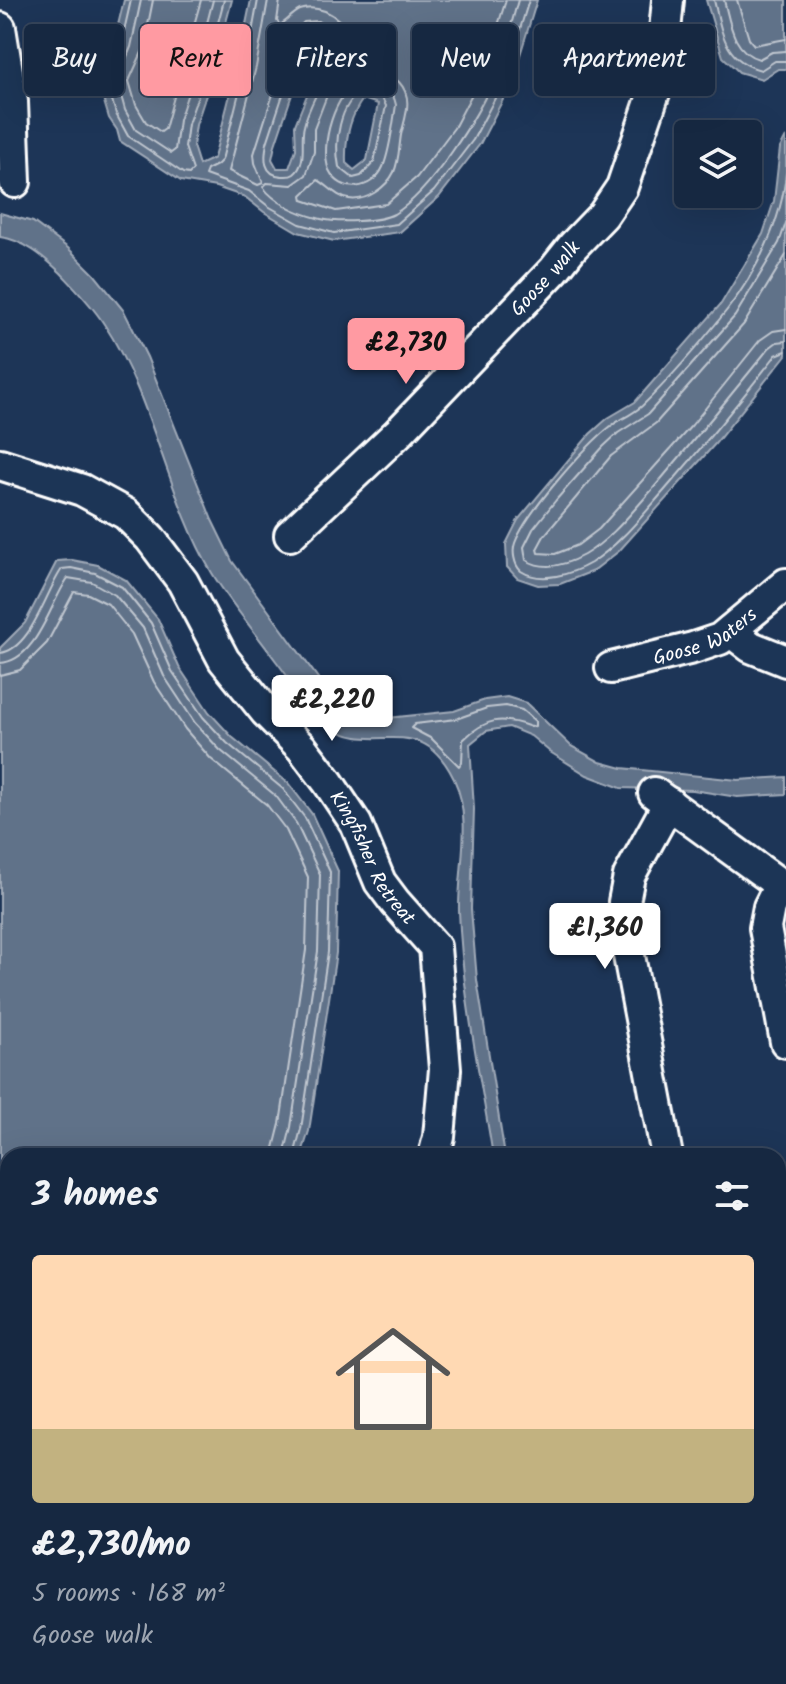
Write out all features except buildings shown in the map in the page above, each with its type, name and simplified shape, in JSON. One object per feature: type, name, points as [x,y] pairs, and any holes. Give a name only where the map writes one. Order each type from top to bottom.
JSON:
[{"type":"street","name":"Goose walk","points":[[290,535],[398,433],[603,215],[622,187],[661,72],[668,0]]},
{"type":"street","points":[[0,28],[12,102],[15,182]]},
{"type":"street","name":"Kingfisher Retreat","points":[[0,464],[82,490],[126,514],[150,538],[183,582],[224,660],[328,782],[356,824],[380,882],[435,947],[445,1069],[436,1148]]},
{"type":"street","name":"Goose Waters","points":[[611,668],[720,639],[786,584]]},
{"type":"street","points":[[730,631],[751,647],[786,661]]},
{"type":"street","points":[[665,1148],[626,940],[624,902],[629,876],[661,798],[783,887],[769,907],[765,928],[786,1042]]},
{"type":"water","points":[[124,0],[232,0],[226,24],[140,24],[140,96],[206,96],[193,146],[199,165],[214,158],[230,96],[251,96],[251,24],[246,24],[251,0],[537,0],[518,61],[518,24],[412,24],[412,96],[505,96],[480,144],[439,197],[400,232],[334,241],[298,232],[245,197],[216,187],[181,181],[120,141],[102,96],[124,96],[124,24],[118,24]],"holes":[[[267,24],[396,24],[396,96],[307,96],[295,125],[296,149],[289,168],[277,168],[272,159],[291,96],[267,96]],[[363,99],[378,104],[367,160],[354,170],[346,163],[351,121]]]},
{"type":"water","points":[[706,0],[786,0],[786,69],[778,69],[762,79],[739,72],[723,57]]},
{"type":"water","points":[[786,137],[786,355],[715,444],[619,551],[593,571],[560,584],[538,585],[517,578],[507,567],[506,544],[518,520],[590,434],[608,418],[635,402],[721,304],[763,234],[774,201],[780,148]]},
{"type":"water","points":[[0,213],[33,222],[68,248],[124,311],[147,357],[212,520],[232,561],[318,678],[345,709],[363,719],[378,719],[454,711],[485,700],[507,697],[526,703],[571,746],[600,762],[622,768],[738,780],[786,777],[786,794],[737,797],[693,790],[621,788],[587,775],[531,736],[509,727],[486,731],[470,744],[474,809],[471,909],[477,980],[504,1148],[492,1148],[468,1003],[459,911],[463,811],[454,779],[441,758],[426,745],[411,739],[346,735],[330,726],[308,704],[235,607],[196,544],[135,383],[104,324],[84,297],[48,261],[25,245],[0,237]]},
{"type":"water","points":[[72,560],[98,565],[126,580],[158,619],[179,667],[209,712],[232,737],[288,783],[312,814],[338,871],[336,953],[309,1131],[304,1148],[0,1148],[0,648],[25,623],[57,561]]}]
